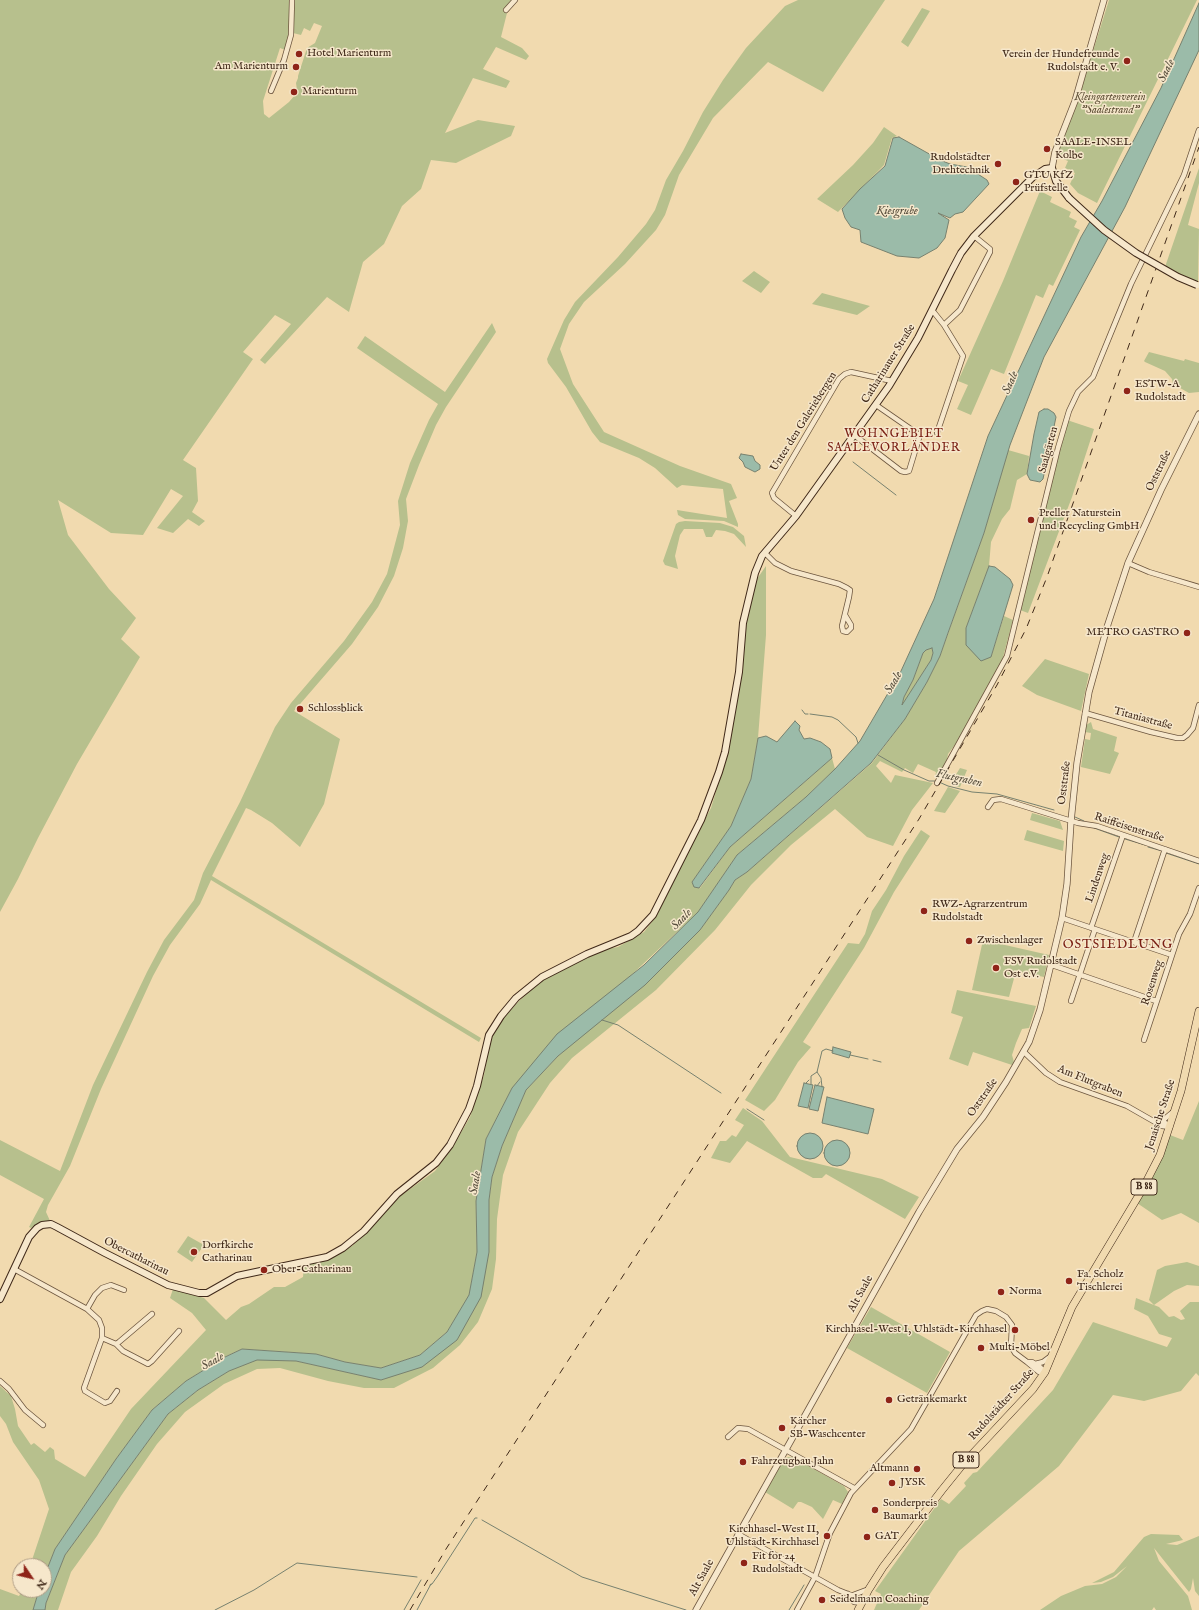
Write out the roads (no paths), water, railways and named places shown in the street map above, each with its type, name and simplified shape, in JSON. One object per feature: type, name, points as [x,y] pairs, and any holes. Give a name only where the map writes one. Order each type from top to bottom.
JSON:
[{"type":"main road","points":[[1052,168],[1056,181],[1069,198],[1099,226],[1136,253],[1173,274],[1198,285]]},
{"type":"main road","name":"Catharinauer Straße","points":[[327,1257],[359,1237],[397,1194],[431,1169],[442,1156],[469,1109],[477,1086],[489,1035],[501,1016],[516,998],[542,977],[587,954],[631,936],[638,931],[653,915],[701,820],[725,752],[739,672],[743,623],[757,566],[765,553],[796,516],[892,381],[918,338],[961,253],[990,218],[1038,172],[1052,168]]},
{"type":"main road","name":"Jenaische Straße","points":[[1125,1219],[1155,1166],[1170,1127],[1176,1110],[1199,1011]]},
{"type":"main road","name":"Rudolstädter Straße","points":[[858,1610],[869,1589],[897,1548],[963,1464],[1023,1400],[1045,1372],[1072,1307],[1125,1219]]},
{"type":"main road","name":"Obercatharinau","points":[[14,1269],[32,1232],[42,1225],[51,1224],[161,1282],[203,1294],[237,1276],[327,1257]]},
{"type":"main road","points":[[0,1299],[14,1269]]},
{"type":"street","points":[[271,91],[284,60],[291,35],[292,0]]},
{"type":"street","points":[[506,10],[515,0]]},
{"type":"street","points":[[1052,168],[1055,152],[1075,101],[1104,0]]},
{"type":"street","name":"Saalgärten","points":[[938,781],[1006,656],[1058,448],[1069,411],[1078,392],[1095,372],[1131,284],[1184,175],[1199,130]]},
{"type":"street","points":[[944,325],[960,310],[990,252],[990,249],[974,236]]},
{"type":"street","points":[[932,310],[944,325],[963,356],[937,433]]},
{"type":"street","name":"Unter den Galeriebergen","points":[[796,516],[774,498],[772,493],[839,379],[845,374],[851,372],[892,381]]},
{"type":"street","points":[[854,435],[901,471],[909,471],[919,438],[918,434],[876,405]]},
{"type":"street","name":"Oststraße","points":[[957,1149],[993,1102],[1024,1052],[1038,1018],[1052,965],[1062,918],[1071,821],[1085,713],[1103,641],[1128,564],[1160,490],[1199,414]]},
{"type":"street","points":[[765,553],[775,563],[791,571],[839,584],[850,590],[845,615]]},
{"type":"street","points":[[1128,564],[1199,587]]},
{"type":"street","name":"Titaniastraße","points":[[1085,713],[1151,732],[1183,738],[1193,728],[1199,705]]},
{"type":"street","name":"Raiffeisenstraße","points":[[988,807],[993,800],[1002,799],[1071,821],[1097,826],[1199,861]]},
{"type":"street","name":"Lindenweg","points":[[1070,1001],[1123,835]]},
{"type":"street","points":[[1134,942],[1165,849]]},
{"type":"street","name":"Rosenweg","points":[[1144,1040],[1179,934],[1190,914],[1199,888]]},
{"type":"street","points":[[1062,918],[1172,955]]},
{"type":"street","points":[[1052,965],[1156,1001]]},
{"type":"street","name":"Am Flutgraben","points":[[1024,1052],[1046,1073],[1060,1082],[1127,1106],[1165,1127],[1170,1127]]},
{"type":"street","points":[[1170,1127],[1162,1121],[1176,1110]]},
{"type":"street","name":"Am Flutgraben","points":[[1154,1121],[1162,1121]]},
{"type":"street","name":"Alt Saale","points":[[696,1610],[918,1212],[957,1149]]},
{"type":"street","points":[[14,1269],[87,1309],[99,1320],[102,1328],[102,1338],[84,1388],[85,1391],[105,1402],[110,1401],[117,1391]]},
{"type":"street","points":[[87,1309],[95,1295],[102,1288],[111,1285],[124,1290]]},
{"type":"street","points":[[797,1610],[815,1577],[830,1533],[854,1488],[907,1435],[978,1312],[987,1309],[1006,1317],[1012,1325],[1012,1350],[1039,1372],[1045,1372]]},
{"type":"street","points":[[116,1344],[152,1314]]},
{"type":"street","points":[[102,1338],[116,1344],[123,1351],[148,1364],[179,1330]]},
{"type":"street","points":[[1035,1364],[1043,1362],[1053,1354]]},
{"type":"street","points":[[1027,1362],[1035,1364],[1045,1372]]},
{"type":"street","points":[[0,1381],[9,1389],[25,1410],[43,1425]]},
{"type":"street","points":[[728,1437],[738,1428],[748,1429],[854,1488]]},
{"type":"street","points":[[738,1534],[850,1595],[854,1602],[862,1603]]},
{"type":"street","points":[[850,1595],[869,1589]]},
{"type":"water","name":"Saale","points":[[1199,3],[1199,50],[1125,207],[1044,357],[1010,445],[984,533],[940,656],[927,682],[905,719],[871,763],[747,872],[735,880],[700,930],[645,985],[558,1056],[526,1090],[502,1146],[492,1177],[489,1200],[489,1252],[481,1297],[457,1340],[422,1367],[381,1380],[296,1361],[257,1360],[229,1371],[198,1390],[168,1414],[65,1555],[52,1588],[51,1558],[55,1549],[116,1459],[152,1410],[186,1381],[225,1357],[242,1349],[316,1354],[345,1362],[381,1368],[420,1355],[447,1332],[469,1295],[477,1252],[476,1201],[486,1139],[512,1088],[557,1034],[644,965],[698,912],[737,855],[806,797],[835,769],[860,741],[901,671],[934,599],[988,436],[1081,237],[1102,201],[1161,88]],"holes":[[[932,648],[933,653],[931,660],[902,705],[923,653]]]},
{"type":"water","name":"Kiesgrube","points":[[899,137],[940,160],[950,164],[967,167],[987,180],[989,184],[963,212],[955,214],[950,218],[938,213],[949,220],[945,238],[937,248],[919,258],[897,256],[861,242],[860,230],[851,227],[845,218],[842,209],[860,189],[885,166],[893,138]]},
{"type":"water","points":[[1044,409],[1048,409],[1054,413],[1056,417],[1043,479],[1040,482],[1030,480],[1027,474],[1039,412]]},
{"type":"water","points":[[741,454],[753,456],[755,461],[760,465],[760,469],[755,472],[745,467],[739,458]]},
{"type":"water","points":[[989,566],[995,567],[1010,579],[1013,585],[991,657],[981,661],[966,645],[966,628]]},
{"type":"water","points":[[795,721],[800,726],[799,730],[804,739],[810,738],[821,742],[830,749],[832,758],[730,847],[699,888],[694,887],[692,882],[731,826],[751,779],[758,738],[766,736],[777,742]]},
{"type":"water","points":[[833,1047],[851,1052],[849,1058],[832,1053]]},
{"type":"water","points":[[804,1083],[813,1085],[808,1108],[798,1106]]},
{"type":"water","points":[[815,1085],[824,1087],[818,1111],[809,1109]]},
{"type":"water","points":[[827,1097],[874,1109],[868,1134],[822,1123]]},
{"type":"water","points":[[810,1133],[819,1137],[823,1146],[819,1155],[810,1159],[801,1155],[797,1146],[801,1137]]},
{"type":"water","points":[[837,1140],[846,1144],[850,1153],[846,1162],[837,1166],[828,1162],[824,1153],[828,1144]]},
{"type":"water","points":[[37,1598],[48,1598],[45,1610],[33,1610]]},
{"type":"waterway","points":[[853,462],[896,495]]},
{"type":"waterway","points":[[802,710],[805,714],[808,714]]},
{"type":"waterway","points":[[810,714],[832,717],[838,720],[856,737],[858,743]]},
{"type":"waterway","name":"Flutgraben","points":[[878,755],[904,770],[929,781],[936,781]]},
{"type":"waterway","name":"Flutgraben","points":[[939,782],[948,786],[972,792],[997,794],[1054,810]]},
{"type":"waterway","name":"Flutgraben","points":[[1075,817],[1084,821]]},
{"type":"waterway","name":"Flutgraben","points":[[1094,828],[1119,837]]},
{"type":"waterway","name":"Flutgraben","points":[[1125,839],[1145,845]]},
{"type":"waterway","name":"Flutgraben","points":[[1148,847],[1162,851]]},
{"type":"waterway","name":"Flutgraben","points":[[1166,853],[1199,864]]},
{"type":"waterway","points":[[602,1020],[618,1025],[721,1093]]},
{"type":"waterway","points":[[822,1087],[821,1078],[817,1072],[822,1051],[826,1049],[833,1051]]},
{"type":"waterway","points":[[850,1055],[868,1059]]},
{"type":"waterway","points":[[873,1060],[881,1062]]},
{"type":"waterway","points":[[811,1084],[811,1076],[817,1072]]},
{"type":"waterway","points":[[806,1083],[809,1080]]},
{"type":"waterway","points":[[817,1086],[820,1082]]},
{"type":"waterway","points":[[747,1109],[764,1120]]},
{"type":"waterway","points":[[430,1585],[437,1577],[475,1518],[477,1518]]},
{"type":"waterway","points":[[482,1520],[582,1577],[686,1610]]},
{"type":"waterway","points":[[215,1610],[254,1590],[297,1563],[417,1577]]},
{"type":"waterway","points":[[404,1610],[421,1580]]},
{"type":"waterway","points":[[417,1610],[431,1584]]},
{"type":"waterway","points":[[789,1610],[804,1585]]},
{"type":"railway","points":[[410,1610],[446,1549],[919,819],[997,685],[1026,629],[1047,577],[1199,147]]},
{"type":"place","name":"Hotel Marienturm","points":[[299,54]]},
{"type":"place","name":"Verein der Hundefreunde Rudolstadt e. V.","points":[[1127,61]]},
{"type":"place","name":"Am Marienturm","points":[[296,67]]},
{"type":"place","name":"Marienturm","points":[[294,92]]},
{"type":"place","name":"SAALE-INSEL Kolbe","points":[[1047,149]]},
{"type":"place","name":"Rudolstädter Drehtechnik","points":[[998,164]]},
{"type":"place","name":"GTU KfZ Prüfstelle","points":[[1016,182]]},
{"type":"place","name":"ESTW-A Rudolstadt","points":[[1127,391]]},
{"type":"place","name":"Preller Naturstein und Recycling GmbH","points":[[1031,520]]},
{"type":"place","name":"METRO GASTRO","points":[[1187,633]]},
{"type":"place","name":"Schlossblick","points":[[300,709]]},
{"type":"place","name":"RWZ-Agrarzentrum Rudolstadt","points":[[924,911]]},
{"type":"place","name":"Zwischenlager","points":[[969,941]]},
{"type":"place","name":"FSV Rudolstadt Ost e.V.","points":[[996,968]]},
{"type":"place","name":"Dorfkirche Catharinau","points":[[194,1252]]},
{"type":"place","name":"Ober-Catharinau","points":[[264,1270]]},
{"type":"place","name":"Fa. Scholz Tischlerei","points":[[1069,1281]]},
{"type":"place","name":"Norma","points":[[1001,1292]]},
{"type":"place","name":"Kirchhasel-West I, Uhlstädt-Kirchhasel","points":[[1015,1330]]},
{"type":"place","name":"Multi-Möbel","points":[[981,1348]]},
{"type":"place","name":"Getränkemarkt","points":[[889,1400]]},
{"type":"place","name":"Kärcher SB-Waschcenter","points":[[782,1428]]},
{"type":"place","name":"Fahrzeugbau Jahn","points":[[743,1462]]},
{"type":"place","name":"Altmann","points":[[917,1469]]},
{"type":"place","name":"JYSK","points":[[892,1483]]},
{"type":"place","name":"Sonderpreis Baumarkt","points":[[875,1510]]},
{"type":"place","name":"Kirchhasel-West II, Uhlstädt-Kirchhasel","points":[[827,1536]]},
{"type":"place","name":"GAT","points":[[867,1537]]},
{"type":"place","name":"Fit for 24 Rudolstadt","points":[[744,1563]]},
{"type":"place","name":"Seidelmann Coaching","points":[[822,1600]]},
{"type":"district","name":"WOHNGEBIET SAALEVORLÄNDER","points":[[894,442]]},
{"type":"district","name":"OSTSIEDLUNG","points":[[1118,945]]},
{"type":"park label","name":"Kleingartenverein \"Saalestrand\"","points":[[1110,104]]}]
